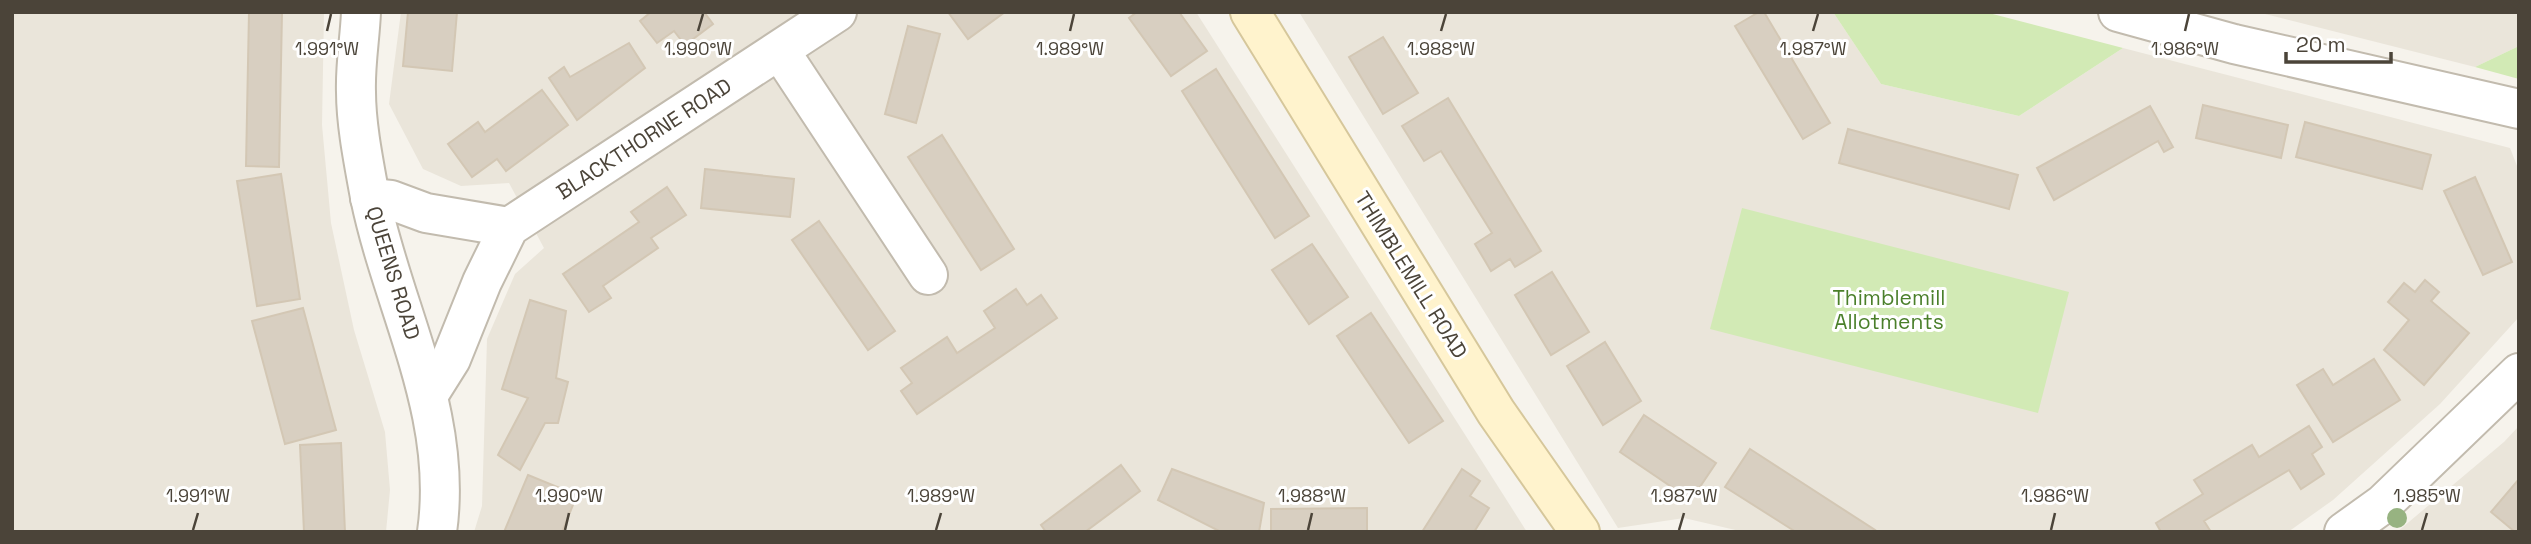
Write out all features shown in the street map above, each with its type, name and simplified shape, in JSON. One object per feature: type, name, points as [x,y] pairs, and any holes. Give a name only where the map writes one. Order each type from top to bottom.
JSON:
[{"type":"main road","name":"THIMBLEMILL ROAD","points":[[1251,12],[1496,412],[1580,532]]},
{"type":"street","name":"QUEENS ROAD","points":[[361,12],[355,93],[370,198],[429,394],[438,445],[441,507],[437,532]]},
{"type":"street","name":"BLACKTHORNE ROAD","points":[[509,227],[837,12]]},
{"type":"street","points":[[2118,12],[2234,44],[2519,109]]},
{"type":"street","points":[[780,51],[928,275]]},
{"type":"street","points":[[370,198],[391,200],[426,213],[509,227],[482,282],[451,359],[429,394]]},
{"type":"street","points":[[2344,532],[2383,504],[2519,373]]},
{"type":"shaded area","points":[[12,12],[324,12],[322,125],[331,223],[354,330],[385,432],[390,490],[386,532],[12,532]]},
{"type":"shaded area","points":[[401,12],[1196,12],[1527,532],[474,532],[482,506],[487,339],[515,274],[544,248],[509,183],[461,186],[423,169],[389,104]]},
{"type":"shaded area","points":[[1299,12],[1833,12],[1881,84],[2019,116],[2123,48],[2510,148],[2519,171],[2519,317],[2440,404],[2333,500],[2288,532],[1744,532],[1684,518],[1618,528]]},
{"type":"shaded area","points":[[2257,12],[2519,12],[2519,46],[2475,67]]},
{"type":"shaded area","points":[[2519,426],[2519,532],[2397,532],[2504,442]]},
{"type":"green space","points":[[1833,12],[1985,12],[2123,48],[2019,116],[1881,84]]},
{"type":"green space","points":[[2519,46],[2519,79],[2475,67]]},
{"type":"green space","name":"Thimblemill Allotments","points":[[1742,208],[2069,292],[2038,413],[1710,329]]},
{"type":"building","points":[[249,12],[282,12],[279,167],[246,166]]},
{"type":"building","points":[[408,12],[457,12],[452,71],[403,66]]},
{"type":"building","points":[[651,12],[704,12],[713,24],[685,45],[674,31],[657,43],[640,21]]},
{"type":"building","points":[[948,12],[1005,12],[968,39]]},
{"type":"building","points":[[1137,12],[1179,12],[1207,51],[1171,76],[1129,18]]},
{"type":"building","points":[[1759,12],[1764,12],[1830,123],[1803,139],[1735,26]]},
{"type":"building","points":[[908,26],[940,34],[916,123],[885,114]]},
{"type":"building","points":[[1383,37],[1418,93],[1383,114],[1349,57]]},
{"type":"building","points":[[629,43],[645,68],[577,120],[549,78],[564,67],[570,77]]},
{"type":"building","points":[[1216,69],[1309,216],[1275,238],[1182,91]]},
{"type":"building","points":[[542,90],[568,125],[506,171],[497,159],[472,177],[448,144],[478,122],[485,132]]},
{"type":"building","points":[[1448,98],[1541,251],[1515,267],[1510,259],[1491,271],[1475,244],[1492,233],[1441,151],[1424,161],[1402,126]]},
{"type":"building","points":[[2203,105],[2288,125],[2281,158],[2196,138]]},
{"type":"building","points":[[2150,106],[2173,147],[2164,152],[2158,141],[2054,200],[2037,168]]},
{"type":"building","points":[[2305,122],[2431,155],[2422,189],[2296,157]]},
{"type":"building","points":[[1848,129],[2018,175],[2009,209],[1839,163]]},
{"type":"building","points":[[942,135],[1014,249],[981,270],[908,157]]},
{"type":"building","points":[[705,169],[794,179],[790,217],[701,208]]},
{"type":"building","points":[[281,174],[300,299],[257,306],[237,181]]},
{"type":"building","points":[[2475,177],[2512,262],[2483,275],[2444,191]]},
{"type":"building","points":[[667,187],[686,215],[651,238],[658,248],[603,286],[611,298],[589,312],[563,274],[639,222],[631,212]]},
{"type":"building","points":[[819,221],[895,331],[868,350],[792,240]]},
{"type":"building","points":[[1312,244],[1348,297],[1309,324],[1272,270]]},
{"type":"building","points":[[1552,272],[1589,332],[1551,355],[1515,295]]},
{"type":"building","points":[[2425,280],[2439,292],[2431,301],[2469,333],[2424,385],[2384,350],[2409,320],[2388,302],[2404,283],[2415,292]]},
{"type":"building","points":[[1016,289],[1027,305],[1041,295],[1057,318],[917,414],[901,391],[912,383],[901,368],[947,337],[957,353],[995,328],[984,311]]},
{"type":"building","points":[[530,300],[566,311],[556,378],[568,382],[558,423],[545,423],[520,470],[498,455],[528,398],[502,389]]},
{"type":"building","points":[[303,308],[336,430],[285,444],[252,321]]},
{"type":"building","points":[[1371,313],[1443,421],[1409,443],[1337,336]]},
{"type":"building","points":[[1605,342],[1641,401],[1603,425],[1567,366]]},
{"type":"building","points":[[2374,359],[2400,400],[2333,442],[2297,385],[2323,369],[2333,385]]},
{"type":"building","points":[[1644,415],[1716,463],[1691,500],[1620,452]]},
{"type":"building","points":[[2309,426],[2322,447],[2312,454],[2324,474],[2301,489],[2289,470],[2204,521],[2211,532],[2161,532],[2156,523],[2203,494],[2194,480],[2252,445],[2259,457]]},
{"type":"building","points":[[341,443],[345,532],[304,532],[300,445]]},
{"type":"building","points":[[1750,449],[1875,530],[1796,532],[1725,487]]},
{"type":"building","points":[[1121,465],[1140,491],[1085,532],[1046,532],[1041,525]]},
{"type":"building","points":[[1172,469],[1264,503],[1259,532],[1221,532],[1158,500]]},
{"type":"building","points":[[1462,469],[1480,481],[1470,496],[1489,508],[1474,532],[1422,532]]},
{"type":"building","points":[[528,475],[577,495],[562,532],[504,532]]},
{"type":"building","points":[[2519,479],[2519,532],[2515,532],[2491,512]]},
{"type":"building","points":[[1367,508],[1367,532],[1271,532],[1271,509]]}]
